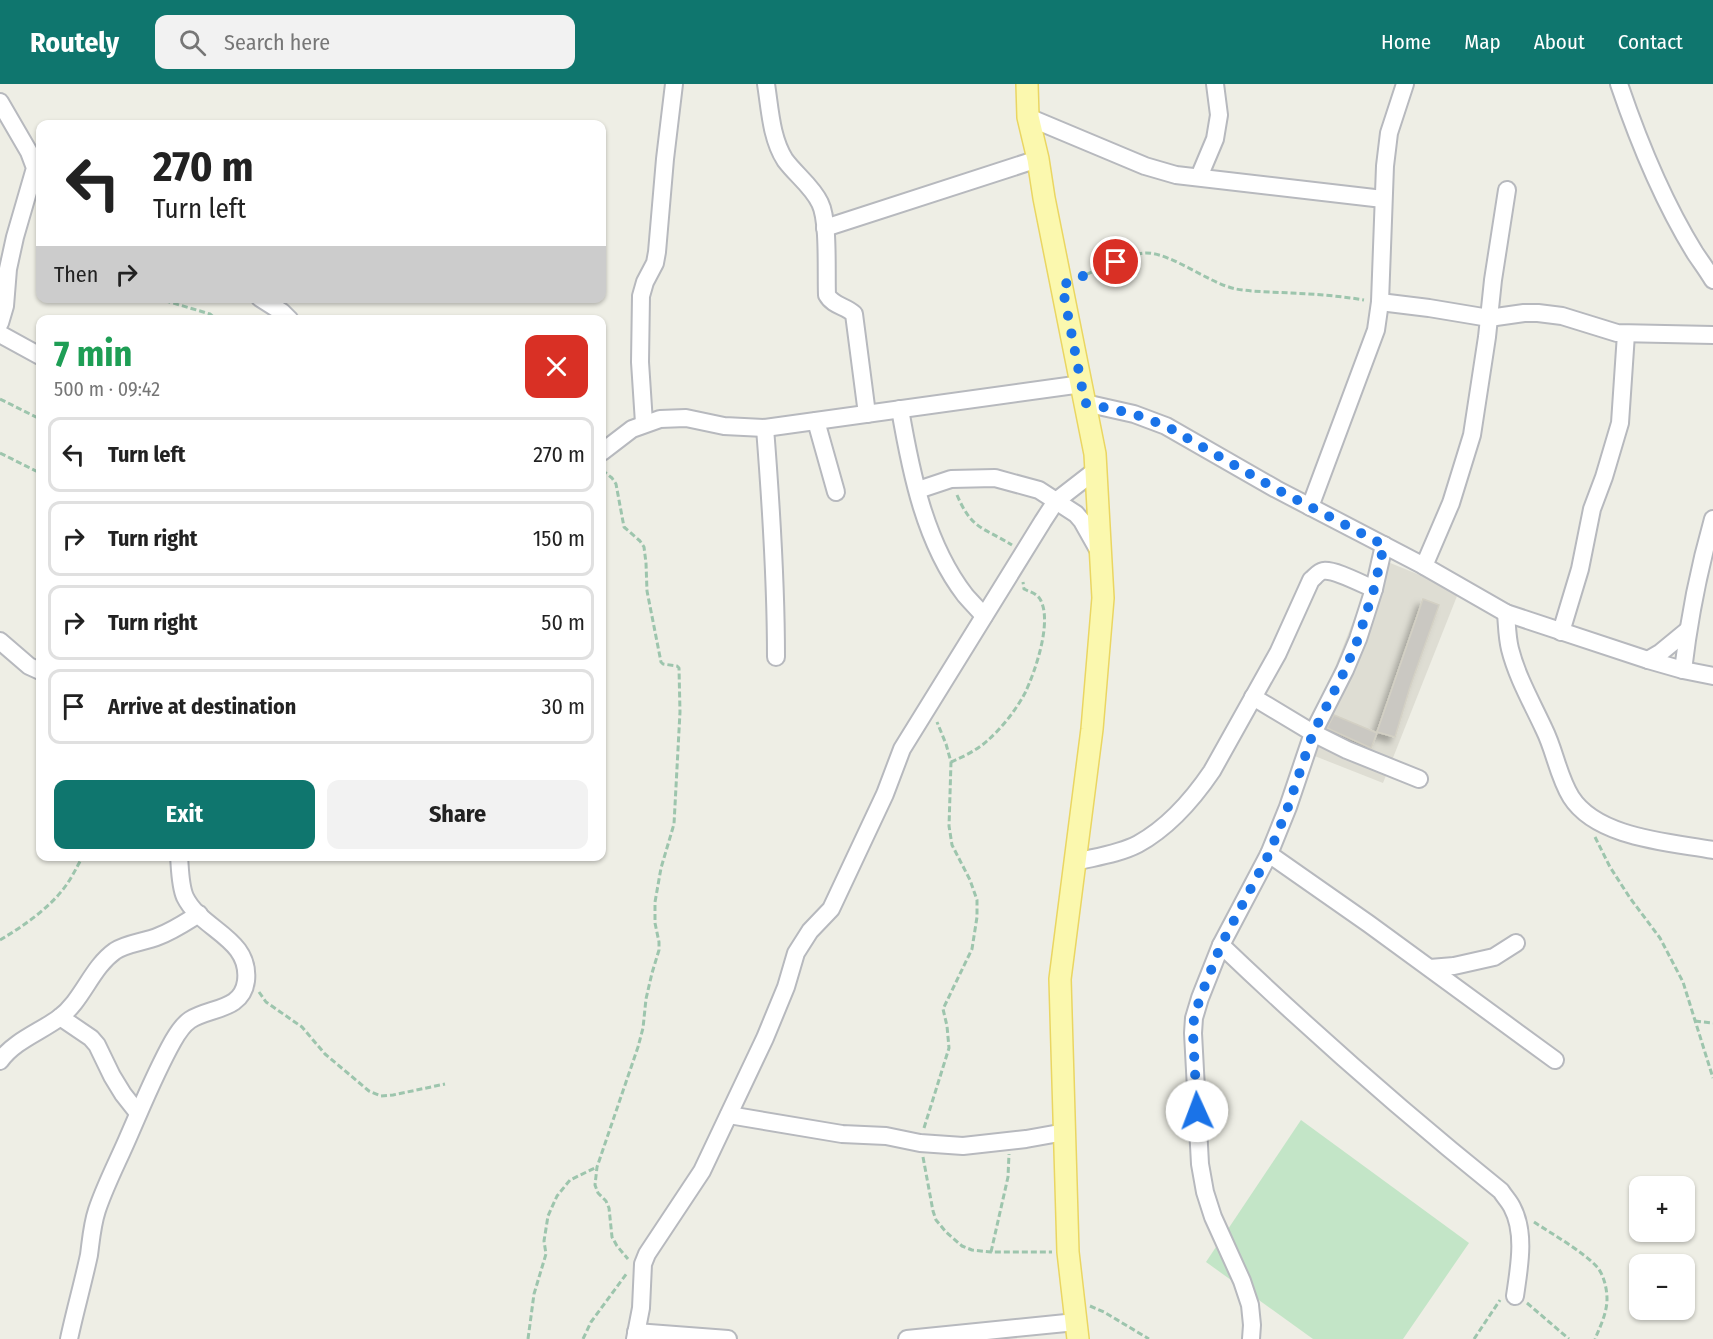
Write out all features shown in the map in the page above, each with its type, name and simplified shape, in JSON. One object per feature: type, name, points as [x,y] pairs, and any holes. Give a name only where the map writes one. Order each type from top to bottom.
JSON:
[{"type":"main road","points":[[1027,84],[1028,117],[1095,454],[1103,598],[1093,717],[1059,979],[1068,1252],[1077,1330]]},
{"type":"street","points":[[644,423],[640,362],[641,296],[655,263],[657,252],[674,84]]},
{"type":"street","points":[[766,84],[779,149],[786,161],[810,188],[820,203],[825,218],[827,295],[833,303],[854,314],[867,414]]},
{"type":"street","points":[[1199,177],[1215,139],[1219,116],[1215,84]]},
{"type":"street","points":[[1310,507],[1376,330],[1380,302],[1385,166],[1389,133],[1405,84]]},
{"type":"street","points":[[1619,84],[1636,132],[1673,212],[1694,252],[1711,274]]},
{"type":"street","points":[[0,102],[36,166]]},
{"type":"street","points":[[1028,117],[1145,166],[1176,175],[1383,199]]},
{"type":"street","points":[[825,228],[1038,159]]},
{"type":"street","points":[[0,323],[5,306],[8,269],[15,237],[36,176]]},
{"type":"street","points":[[1424,566],[1450,503],[1472,435],[1507,190]]},
{"type":"street","points":[[1380,302],[1489,318],[1524,313],[1562,316],[1607,331],[1626,334],[1713,335]]},
{"type":"street","points":[[268,303],[285,315]]},
{"type":"street","points":[[0,333],[36,355]]},
{"type":"street","points":[[1561,632],[1580,569],[1592,509],[1620,423],[1626,334]]},
{"type":"street","points":[[606,449],[632,429],[660,419],[686,418],[724,426],[765,428],[900,409],[1083,394],[1166,426],[1506,613],[1648,660],[1713,676]]},
{"type":"street","points":[[900,409],[909,463],[929,530],[949,570],[965,595],[984,616]]},
{"type":"street","points":[[816,421],[836,492]]},
{"type":"street","points":[[765,428],[776,597],[776,657]]},
{"type":"street","points":[[728,1339],[635,1336],[646,1254],[702,1171],[765,1038],[786,987],[796,953],[810,931],[831,909],[885,794],[902,749],[1056,501],[1096,470]]},
{"type":"street","points":[[918,490],[951,479],[995,478],[1039,490],[1076,514],[1100,554]]},
{"type":"street","points":[[1683,670],[1697,582],[1713,519]]},
{"type":"street","points":[[1251,1339],[1251,1305],[1204,1192],[1200,1164],[1194,1018],[1221,945],[1269,854],[1313,733],[1364,624],[1384,545]]},
{"type":"street","points":[[1075,862],[1110,854],[1138,844],[1173,818],[1200,789],[1278,653],[1311,580],[1319,572],[1334,573],[1374,589]]},
{"type":"street","points":[[1506,613],[1509,646],[1515,669],[1547,733],[1570,796],[1583,812],[1600,823],[1629,833],[1713,850]]},
{"type":"street","points":[[1648,660],[1688,630]]},
{"type":"street","points":[[0,641],[29,666],[36,669]]},
{"type":"street","points":[[1253,697],[1313,733],[1347,750],[1419,779]]},
{"type":"street","points":[[1269,854],[1555,1060]]},
{"type":"street","points":[[69,1339],[96,1213],[152,1081],[175,1038],[189,1020],[231,1005],[244,991],[245,960],[235,945],[200,914],[185,896],[182,861]]},
{"type":"street","points":[[0,1061],[4,1055],[60,1017],[74,1003],[96,970],[116,951],[160,936],[200,914]]},
{"type":"street","points":[[1430,968],[1454,966],[1494,957],[1516,943]]},
{"type":"street","points":[[1221,945],[1390,1099],[1501,1191],[1512,1208],[1518,1227],[1521,1260],[1515,1296]]},
{"type":"street","points":[[60,1017],[91,1038],[97,1045],[112,1076],[138,1113]]},
{"type":"street","points":[[729,1115],[842,1134],[886,1136],[920,1143],[963,1146],[1065,1132]]},
{"type":"street","points":[[908,1339],[1077,1330]]},
{"type":"path","points":[[1062,285],[1134,255],[1149,253],[1167,258],[1217,283],[1236,289],[1330,295],[1380,302]]},
{"type":"path","points":[[173,303],[211,315]]},
{"type":"path","points":[[0,399],[36,417]]},
{"type":"path","points":[[0,453],[36,471]]},
{"type":"path","points":[[606,473],[616,484],[624,527],[644,547],[647,591],[661,662],[679,668],[680,712],[674,824],[661,868],[655,902],[659,950],[646,999],[643,1028],[638,1047],[597,1167],[595,1185],[609,1208],[612,1237],[633,1265]]},
{"type":"path","points":[[951,479],[968,516],[979,528],[1015,548],[1024,589],[1037,595],[1044,609],[1043,634],[1037,664],[1024,695],[1004,723],[986,742],[951,762]]},
{"type":"path","points":[[930,704],[951,762],[949,826],[952,845],[970,880],[977,900],[972,949],[943,1009],[949,1048],[920,1143],[933,1211],[936,1220],[946,1233],[962,1246],[972,1250],[1068,1252]]},
{"type":"path","points":[[1583,812],[1610,867],[1660,938],[1683,982],[1713,1078]]},
{"type":"path","points":[[0,940],[26,923],[52,900],[68,883],[80,861]]},
{"type":"path","points":[[246,974],[266,1002],[302,1027],[325,1054],[369,1092],[381,1096],[393,1095],[445,1084]]},
{"type":"path","points":[[1695,1021],[1713,1023]]},
{"type":"path","points":[[991,1252],[1008,1177],[1008,1141]]},
{"type":"path","points":[[528,1339],[534,1294],[546,1254],[544,1241],[548,1216],[557,1196],[570,1180],[597,1167]]},
{"type":"path","points":[[1512,1208],[1586,1258],[1604,1278],[1607,1299],[1604,1317],[1595,1339]]},
{"type":"path","points":[[583,1339],[591,1322],[628,1272]]},
{"type":"path","points":[[1474,1339],[1501,1299],[1508,1296],[1522,1299],[1569,1339]]},
{"type":"path","points":[[1074,1298],[1104,1312],[1149,1339]]},
{"type":"shaded area","points":[[1378,558],[1459,591],[1383,783],[1302,751]]},
{"type":"green space","points":[[1301,1120],[1469,1243],[1403,1339],[1313,1339],[1206,1262]]},
{"type":"building","points":[[1423,599],[1439,605],[1395,737],[1377,732]]},
{"type":"building","points":[[1334,715],[1377,733],[1371,748],[1327,728]]},
{"type":"route","points":[[1116,262],[1062,285],[1085,403],[1134,414],[1166,426],[1276,489],[1384,545],[1374,589],[1358,639],[1313,733],[1269,854],[1221,945],[1200,998],[1194,1018],[1193,1033],[1197,1111]]}]
